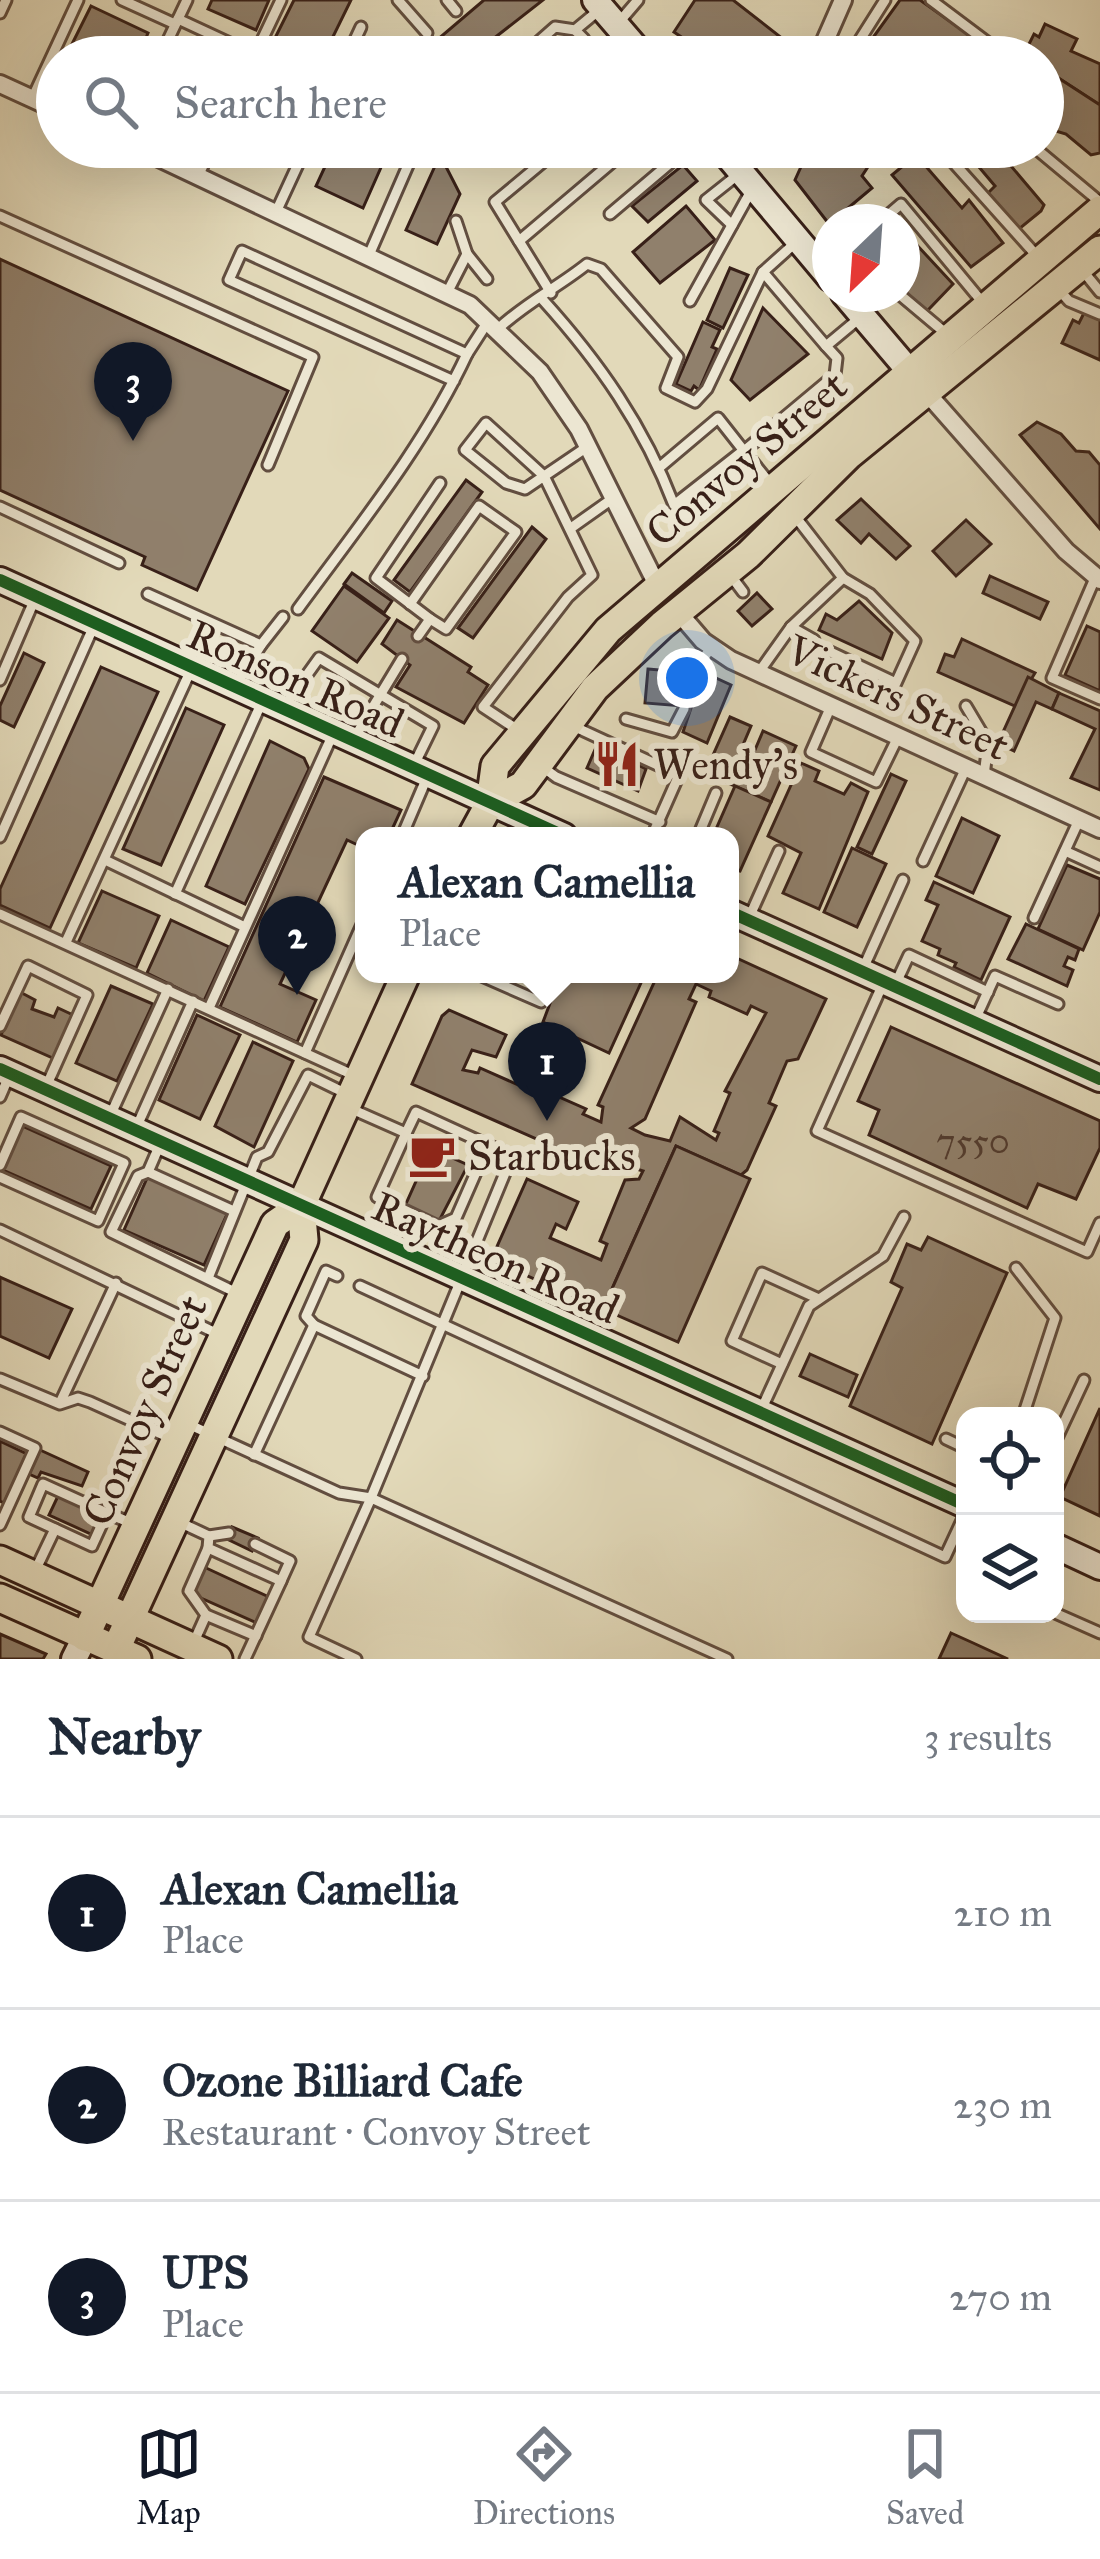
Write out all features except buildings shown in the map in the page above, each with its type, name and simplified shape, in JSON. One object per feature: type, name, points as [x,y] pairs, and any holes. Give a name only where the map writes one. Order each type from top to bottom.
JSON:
[{"type":"main road","name":"Convoy Street","points":[[490,803],[523,785],[595,688],[679,613],[735,582],[792,512],[918,382],[950,338],[1100,206]]},
{"type":"main road","name":"Convoy Street","points":[[477,827],[490,803],[495,766],[583,656],[774,489],[1074,271]]},
{"type":"main road","points":[[679,613],[681,588],[744,532],[748,511]]},
{"type":"main road","points":[[595,688],[652,611],[658,587]]},
{"type":"main road","name":"Convoy Street","points":[[120,1656],[129,1619],[304,1240],[301,1206],[402,983]]},
{"type":"main road","name":"Convoy Street","points":[[79,1648],[275,1224],[301,1206]]},
{"type":"main road","points":[[0,1560],[218,1659]]},
{"type":"main road","points":[[0,1598],[79,1648],[120,1656]]},
{"type":"street","points":[[827,36],[843,0]]},
{"type":"street","points":[[605,11],[626,36]]},
{"type":"street","points":[[0,84],[36,101]]},
{"type":"street","points":[[181,168],[448,291],[493,325],[540,372],[587,447],[658,587]]},
{"type":"street","points":[[738,168],[812,249]]},
{"type":"street","points":[[744,175],[748,168]]},
{"type":"street","points":[[859,312],[1066,551],[1098,578]]},
{"type":"street","name":"Ronson Road","points":[[0,580],[544,827]]},
{"type":"street","name":"Vickers Street","points":[[679,613],[713,650],[1100,830]]},
{"type":"street","points":[[739,916],[1100,1079]]},
{"type":"street","name":"Raytheon Road","points":[[3,1080],[40,1087],[760,1412],[956,1506]]},
{"type":"street","points":[[1064,1550],[1100,1567]]},
{"type":"lane","points":[[0,13],[6,0]]},
{"type":"lane","points":[[61,36],[78,0]]},
{"type":"lane","points":[[122,0],[210,36]]},
{"type":"lane","points":[[170,36],[187,0]]},
{"type":"lane","points":[[265,36],[281,0]]},
{"type":"lane","points":[[398,0],[427,34]]},
{"type":"lane","points":[[447,0],[456,10]]},
{"type":"lane","points":[[575,30],[605,11],[638,0]]},
{"type":"lane","points":[[861,36],[885,0]]},
{"type":"lane","points":[[931,0],[979,36]]},
{"type":"lane","points":[[357,36],[361,27]]},
{"type":"lane","points":[[546,36],[556,27],[575,30],[581,36]]},
{"type":"lane","points":[[32,99],[36,90]]},
{"type":"lane","points":[[198,176],[202,168]]},
{"type":"lane","points":[[276,212],[296,168]]},
{"type":"lane","points":[[369,255],[407,168]]},
{"type":"lane","points":[[536,168],[495,202],[547,297],[599,364],[660,467],[674,505],[835,375],[837,358],[763,272]]},
{"type":"lane","points":[[519,241],[605,168]]},
{"type":"lane","points":[[610,214],[664,168]]},
{"type":"lane","points":[[960,168],[1100,292]]},
{"type":"lane","points":[[1057,168],[1100,206]]},
{"type":"lane","points":[[690,301],[732,225],[744,175]]},
{"type":"lane","points":[[732,225],[706,200],[744,175]]},
{"type":"lane","points":[[0,216],[313,356],[268,465]]},
{"type":"lane","points":[[456,221],[467,254],[487,279]]},
{"type":"lane","points":[[920,228],[987,307]]},
{"type":"lane","points":[[454,381],[229,280],[242,251],[467,354]]},
{"type":"lane","points":[[1051,252],[1074,271]]},
{"type":"lane","points":[[448,291],[467,254]]},
{"type":"lane","points":[[298,609],[424,434],[467,354],[493,325],[547,297],[587,264],[601,269],[678,357],[666,388],[695,402],[707,389],[763,272],[812,258]]},
{"type":"lane","points":[[1074,271],[1070,301],[1100,314]]},
{"type":"lane","points":[[920,312],[950,338]]},
{"type":"lane","points":[[826,346],[862,316]]},
{"type":"lane","points":[[660,467],[718,418],[774,489]]},
{"type":"lane","points":[[520,732],[483,707],[568,597],[592,575],[544,476],[486,423],[465,450],[506,483],[525,489],[544,476],[587,447]]},
{"type":"lane","points":[[410,604],[479,506],[516,532],[446,629],[430,619],[410,604],[376,578],[440,483]]},
{"type":"lane","points":[[571,528],[612,499]]},
{"type":"lane","points":[[0,507],[119,563]]},
{"type":"lane","points":[[790,627],[896,683],[915,641],[871,594],[843,578],[792,512]]},
{"type":"lane","points":[[758,673],[790,627],[843,578]]},
{"type":"lane","points":[[1098,578],[1052,679],[1100,699]]},
{"type":"lane","points":[[148,594],[261,645]]},
{"type":"lane","points":[[0,680],[36,596]]},
{"type":"lane","points":[[235,686],[283,617]]},
{"type":"lane","points":[[418,636],[430,619]]},
{"type":"lane","points":[[0,837],[95,623]]},
{"type":"lane","points":[[626,719],[672,732],[684,709],[686,682],[713,650]]},
{"type":"lane","points":[[675,740],[688,712],[692,682],[713,650]]},
{"type":"lane","points":[[175,894],[273,704],[320,658],[433,726],[405,827]]},
{"type":"lane","points":[[208,1008],[344,736],[402,659]]},
{"type":"lane","points":[[66,943],[192,667]]},
{"type":"lane","points":[[831,706],[812,752],[876,782],[898,737]]},
{"type":"lane","points":[[966,706],[988,742],[984,776]]},
{"type":"lane","points":[[568,724],[679,775],[657,827]]},
{"type":"lane","points":[[538,764],[556,777],[660,822]]},
{"type":"lane","points":[[923,861],[966,768]]},
{"type":"lane","points":[[702,827],[716,793]]},
{"type":"lane","points":[[1034,918],[1079,820]]},
{"type":"lane","points":[[739,916],[779,851]]},
{"type":"lane","points":[[1065,851],[1100,867]]},
{"type":"lane","points":[[105,860],[245,927]]},
{"type":"lane","points":[[903,880],[880,980],[817,1131],[1087,1252],[1100,1223]]},
{"type":"lane","points":[[0,914],[310,1055],[351,1093],[406,1133]]},
{"type":"lane","points":[[208,1278],[257,1157],[268,1152],[308,1075],[310,1055],[355,942]]},
{"type":"lane","points":[[880,980],[909,955],[988,992]]},
{"type":"lane","points":[[0,1027],[28,966],[87,995],[0,1165]]},
{"type":"lane","points":[[974,1022],[995,976],[1058,1004]]},
{"type":"lane","points":[[498,983],[542,1002],[550,983]]},
{"type":"lane","points":[[114,1158],[168,989]]},
{"type":"lane","points":[[124,1125],[193,1001]]},
{"type":"lane","points":[[308,1075],[351,1093]]},
{"type":"lane","points":[[68,1138],[82,1106]]},
{"type":"lane","points":[[356,1659],[309,1637],[444,1328],[512,1156],[488,1144],[416,1112],[377,1197],[428,1223],[448,1226],[488,1144]]},
{"type":"lane","points":[[0,1177],[98,1221],[124,1163],[21,1117]]},
{"type":"lane","points":[[161,1142],[111,1232],[242,1296]]},
{"type":"lane","points":[[148,1172],[234,1211]]},
{"type":"lane","points":[[760,1412],[809,1306],[883,1256],[904,1216]]},
{"type":"lane","points":[[0,1230],[223,1337]]},
{"type":"lane","points":[[1016,1268],[1055,1318],[1026,1407]]},
{"type":"lane","points":[[338,1276],[326,1271],[306,1316],[314,1325],[423,1376]]},
{"type":"lane","points":[[782,1364],[732,1341],[762,1273],[820,1299]]},
{"type":"lane","points":[[60,1404],[116,1283]]},
{"type":"lane","points":[[360,1286],[945,1557],[963,1515]]},
{"type":"lane","points":[[254,1455],[314,1325]]},
{"type":"lane","points":[[0,1379],[60,1404],[78,1399],[130,1420],[214,1437],[339,1493],[371,1498],[727,1659]]},
{"type":"lane","points":[[1064,1423],[1084,1380]]},
{"type":"lane","points":[[0,1432],[35,1448],[0,1524]]},
{"type":"lane","points":[[946,1439],[956,1444]]},
{"type":"lane","points":[[107,1513],[92,1546],[28,1517],[44,1484],[107,1513],[135,1526]]},
{"type":"lane","points":[[176,1520],[280,1581]]},
{"type":"lane","points":[[34,1575],[55,1528]]},
{"type":"lane","points":[[230,1533],[208,1542],[189,1591],[206,1615],[256,1636]]},
{"type":"lane","points":[[245,1659],[290,1561],[255,1544]]},
{"type":"lane","points":[[192,1647],[206,1615]]},
{"type":"lane","points":[[1064,1617],[1100,1633]]},
{"type":"cycle path","points":[[0,580],[544,827]]},
{"type":"cycle path","points":[[739,916],[1100,1079]]},
{"type":"cycle path","points":[[0,1069],[956,1501]]},
{"type":"place","name":"UPS","points":[[133,441]]},
{"type":"place","name":"Wendy's","points":[[617,764]]},
{"type":"place","name":"Ozone Billiard Cafe","points":[[297,995]]},
{"type":"place","name":"Alexan Camellia","points":[[547,1121]]},
{"type":"place","name":"Starbucks","points":[[432,1155]]}]
